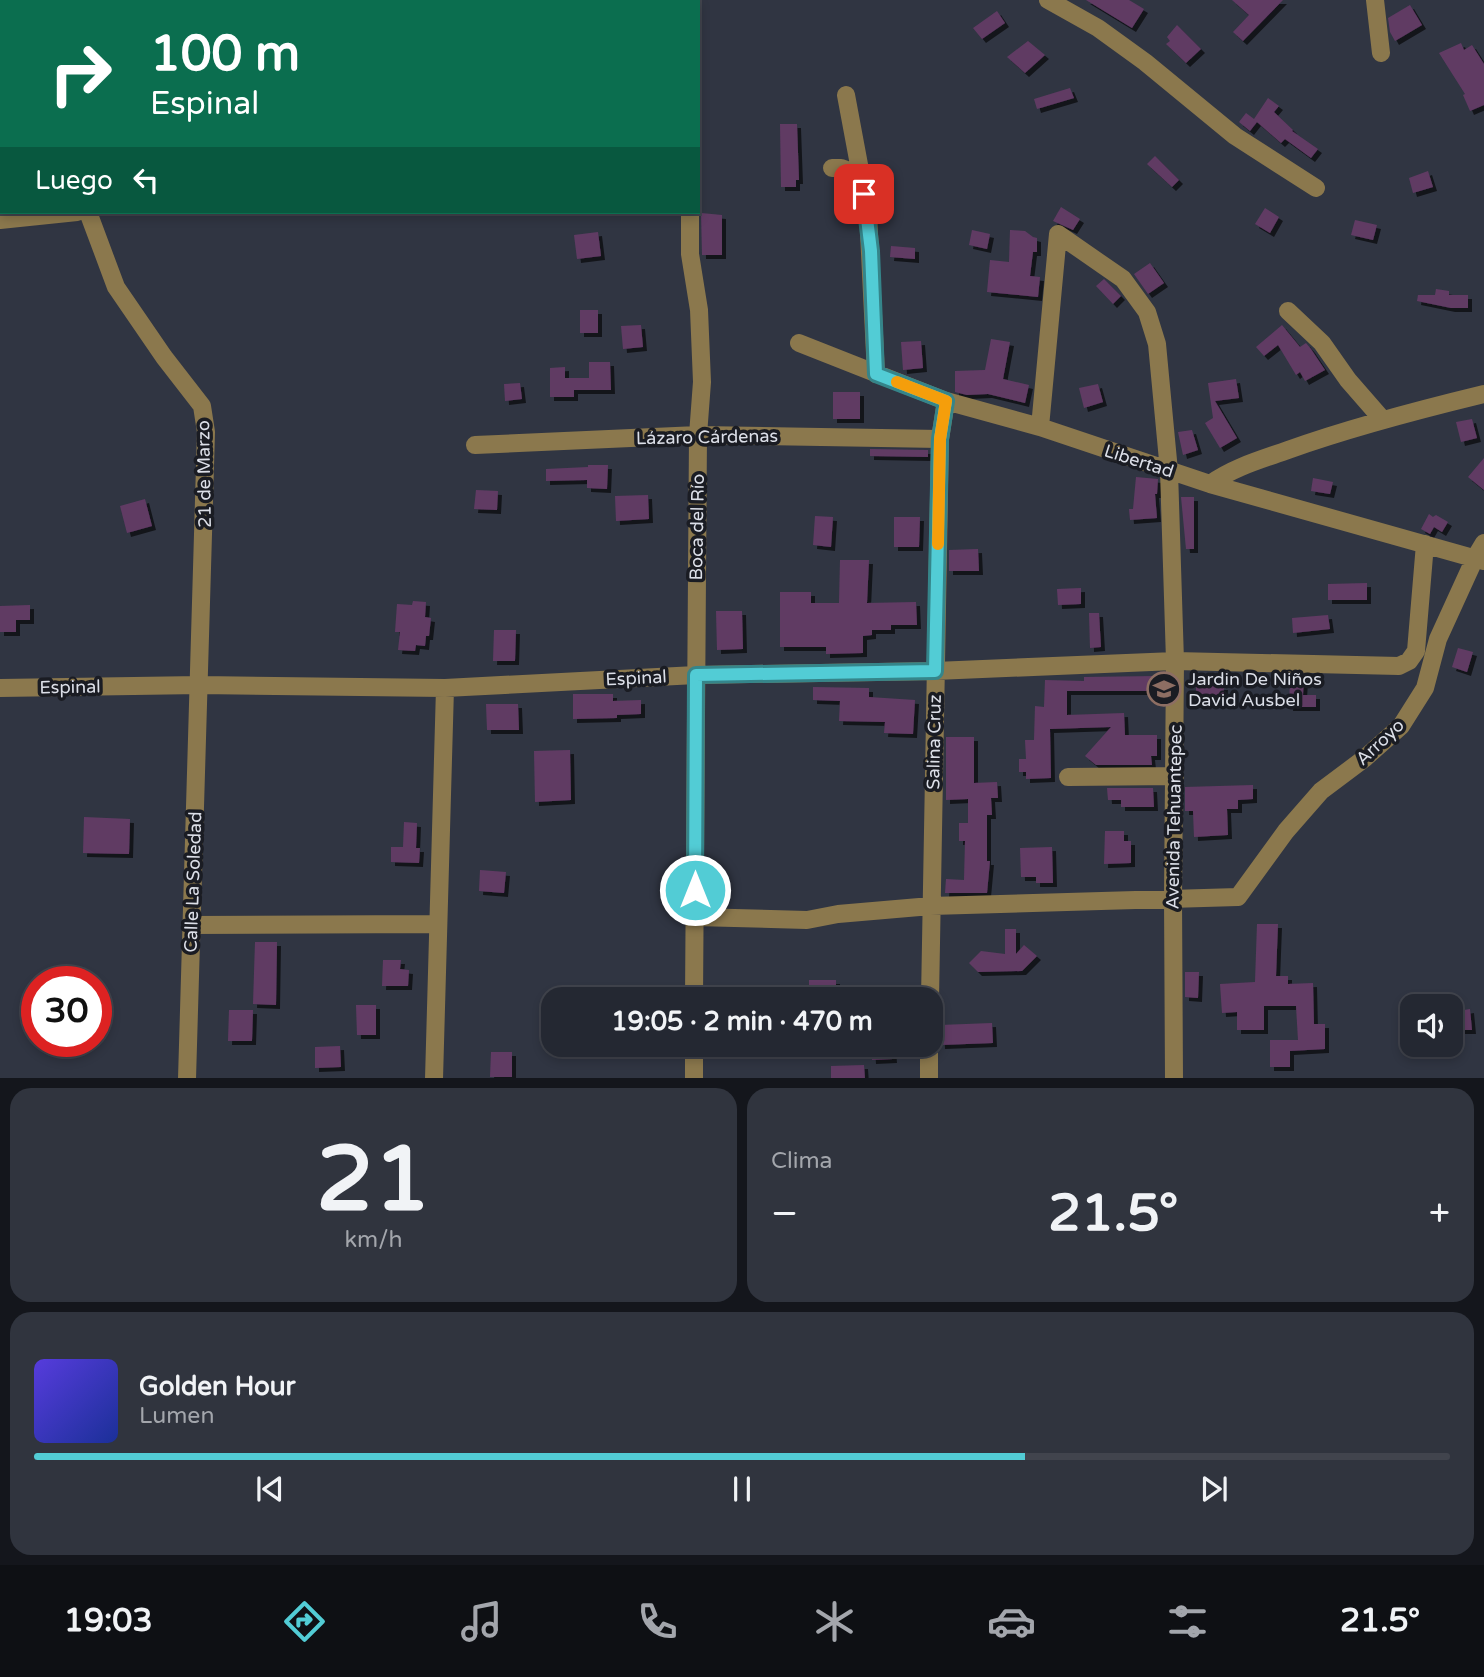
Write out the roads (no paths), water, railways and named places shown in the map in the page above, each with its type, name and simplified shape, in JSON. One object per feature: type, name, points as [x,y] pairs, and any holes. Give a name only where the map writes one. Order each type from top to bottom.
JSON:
[{"type":"street","points":[[1048,0],[1098,28],[1145,62],[1235,136],[1317,188]]},
{"type":"street","points":[[1375,0],[1381,53]]},
{"type":"street","points":[[846,95],[868,213],[876,374]]},
{"type":"street","points":[[832,168],[841,168],[860,175]]},
{"type":"street","points":[[0,220],[58,214]]},
{"type":"street","name":"21 de Marzo","points":[[89,214],[116,288],[202,407],[206,432],[206,479],[200,685]]},
{"type":"street","name":"Boca del Río","points":[[690,214],[690,254],[699,310],[702,382],[698,435],[694,987]]},
{"type":"street","name":"Avenida Tehuantepec","points":[[1040,427],[1058,234],[1123,279],[1147,312],[1157,344],[1169,471],[1175,662],[1172,898],[1174,1078]]},
{"type":"street","points":[[1288,311],[1322,343],[1348,380],[1382,419]]},
{"type":"street","name":"Libertad","points":[[799,344],[946,401],[1040,427],[1210,484],[1425,544],[1481,554]]},
{"type":"street","points":[[1210,484],[1230,471],[1314,440],[1382,419],[1484,394]]},
{"type":"street","name":"Salina Cruz","points":[[930,987],[940,439],[946,401]]},
{"type":"street","name":"Lázaro Cárdenas","points":[[474,445],[698,435],[940,439]]},
{"type":"street","name":"Espinal","points":[[0,688],[200,685],[445,688],[696,675],[935,671],[1175,662],[1399,666],[1409,661],[1416,651],[1425,544]]},
{"type":"street","name":"Arroyo","points":[[1172,898],[1238,897],[1286,831],[1321,791],[1365,758],[1401,726],[1425,688],[1438,639],[1481,554]]},
{"type":"street","name":"Calle La Soledad","points":[[187,1078],[200,685]]},
{"type":"street","points":[[434,1078],[445,688]]},
{"type":"street","points":[[1068,777],[1175,776]]},
{"type":"street","points":[[695,917],[807,920],[838,914],[931,906],[1172,898]]},
{"type":"street","points":[[191,925],[437,924]]},
{"type":"street","points":[[694,1057],[694,1078]]},
{"type":"street","points":[[929,1057],[929,1078]]},
{"type":"place","name":"Jardin De Niños David Ausbel","points":[[1164,689]]}]
